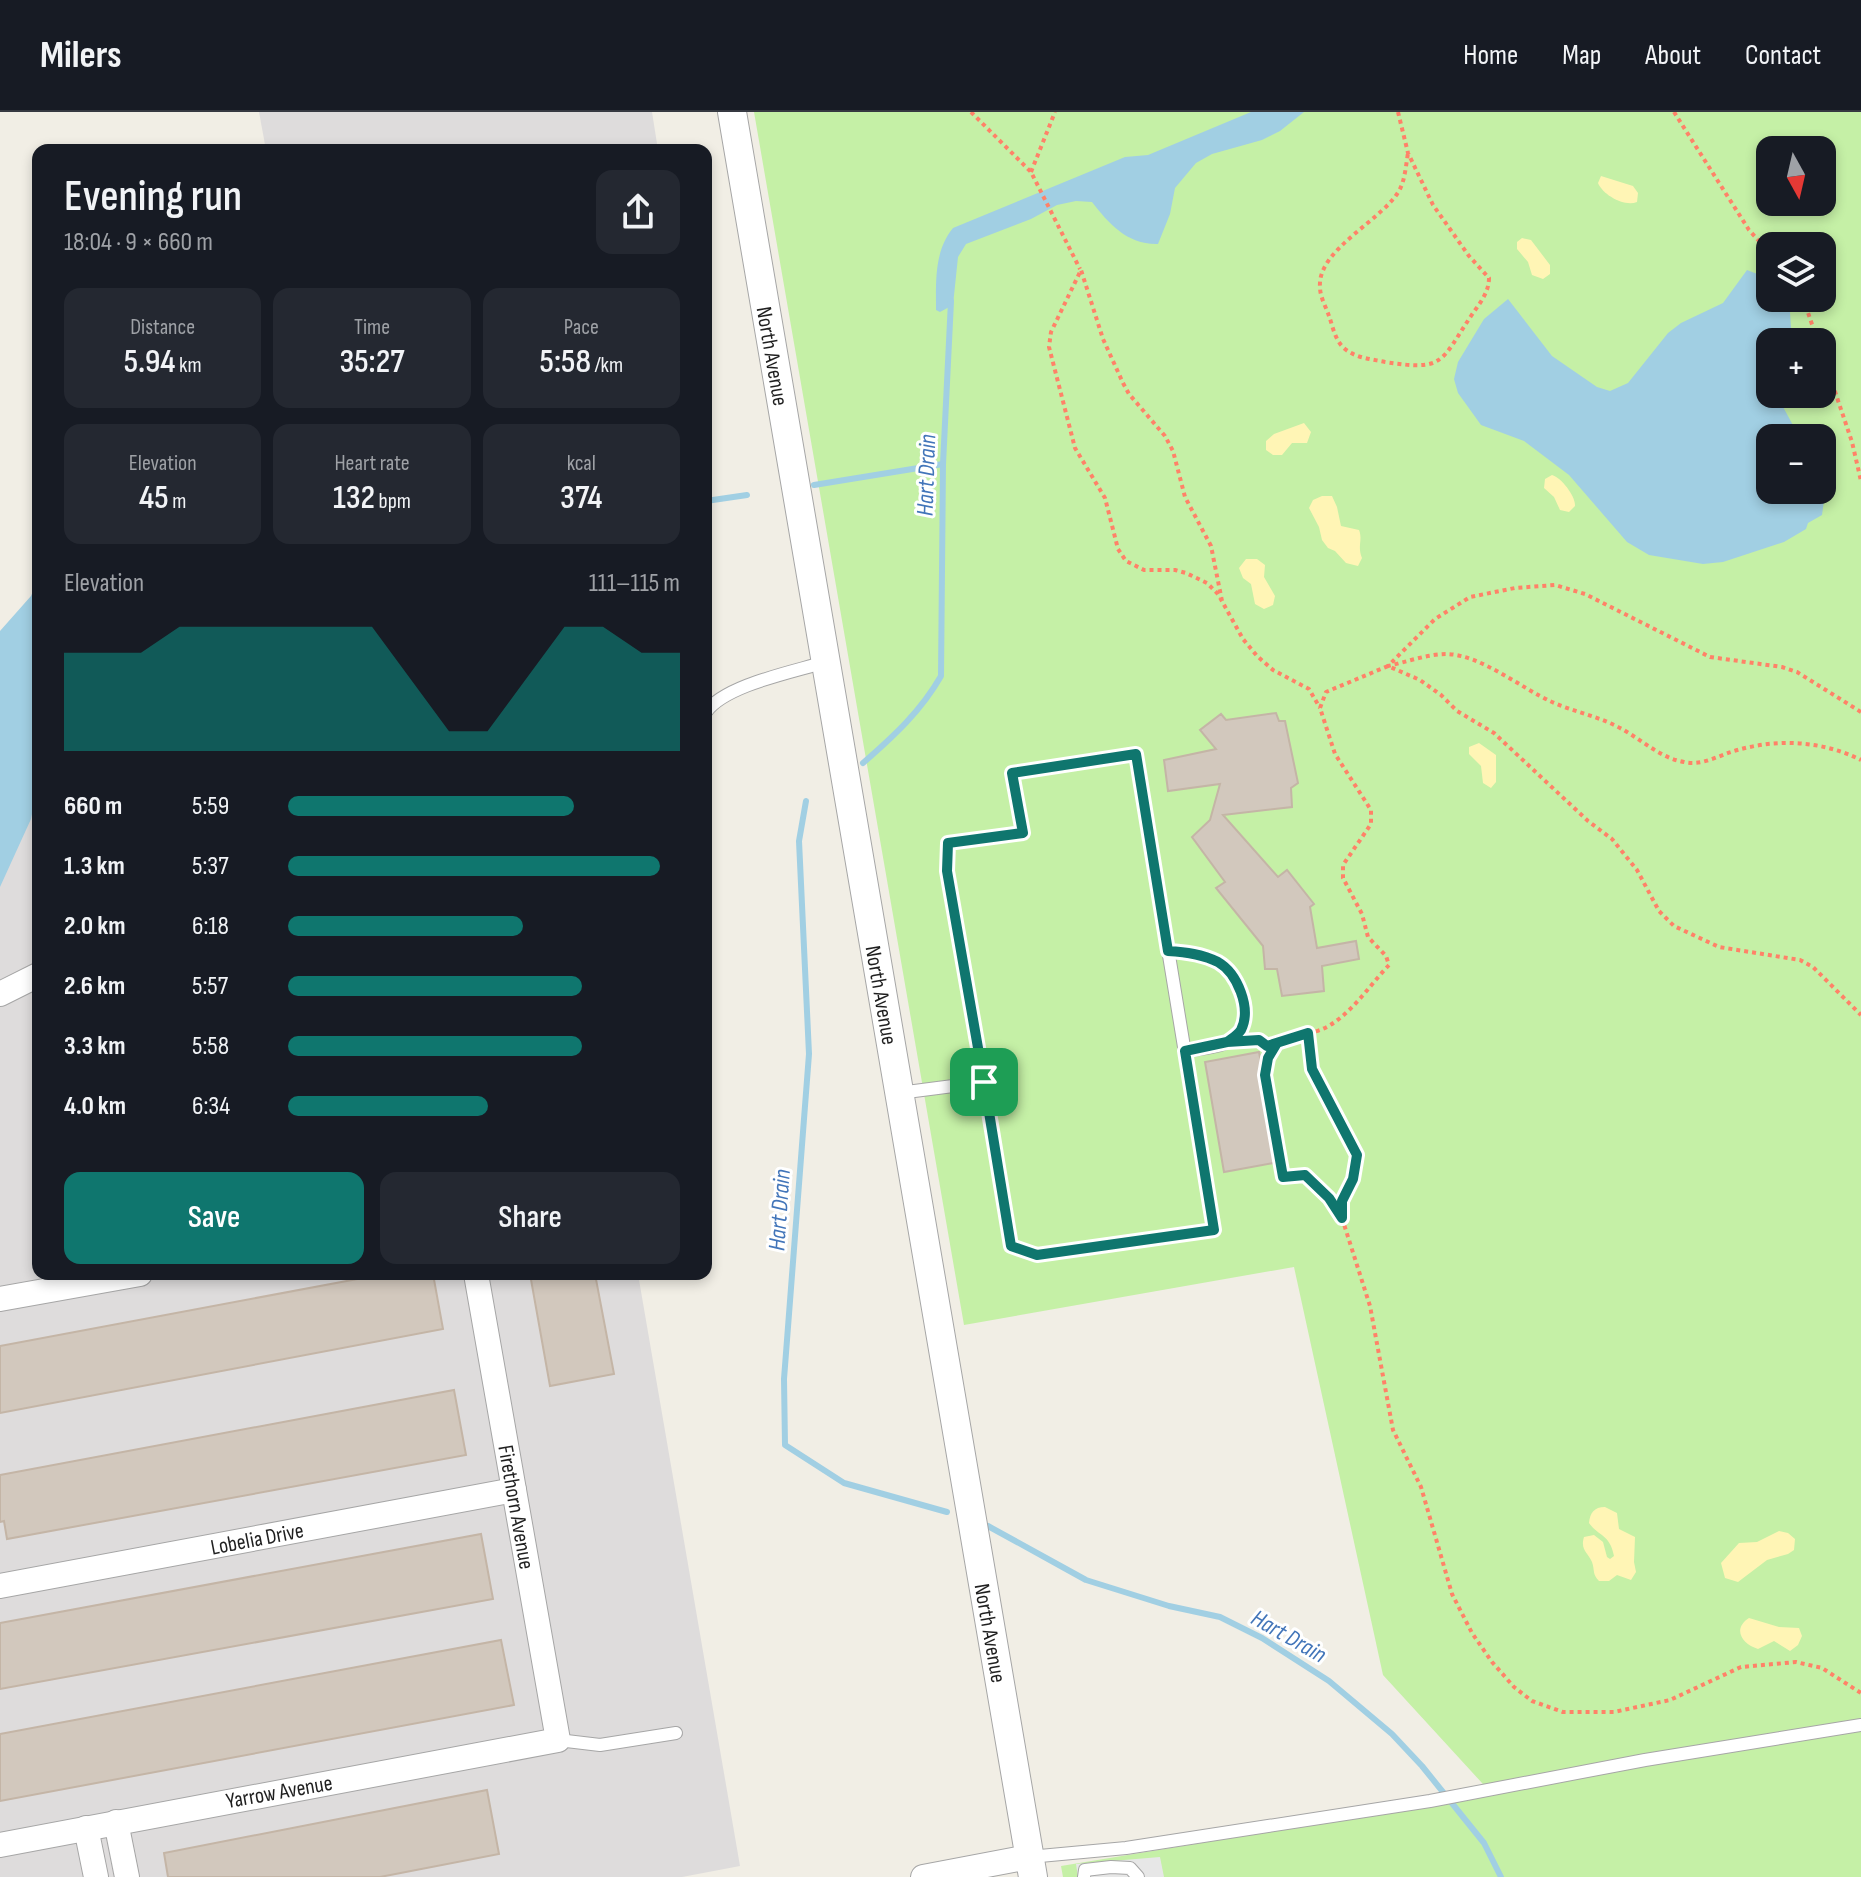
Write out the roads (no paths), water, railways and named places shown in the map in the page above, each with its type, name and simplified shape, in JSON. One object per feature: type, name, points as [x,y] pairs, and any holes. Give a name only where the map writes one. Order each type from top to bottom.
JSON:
[{"type":"street","name":"North Avenue","points":[[732,112],[1031,1867]]},
{"type":"street","points":[[0,994],[32,978]]},
{"type":"street","points":[[0,1299],[106,1280]]},
{"type":"street","name":"Firethorn Avenue","points":[[477,1280],[558,1740]]},
{"type":"street","name":"Lobelia Drive","points":[[0,1586],[514,1490]]},
{"type":"street","name":"Yarrow Avenue","points":[[0,1845],[558,1740]]},
{"type":"street","points":[[116,1822],[127,1877]]},
{"type":"street","points":[[86,1828],[96,1877]]},
{"type":"street","points":[[923,1877],[1031,1867]]},
{"type":"lane","points":[[712,704],[728,694],[825,662]]},
{"type":"lane","points":[[1136,754],[1185,1051],[1214,1230],[1037,1255],[1011,1246],[947,871],[948,843],[1023,833],[1012,773],[1136,754]]},
{"type":"lane","points":[[1168,951],[1205,956],[1231,972],[1244,1005],[1245,1016],[1237,1035],[1227,1042],[1185,1051]]},
{"type":"lane","points":[[899,1093],[984,1082]]},
{"type":"lane","points":[[1031,1867],[1126,1848],[1430,1801],[1645,1760],[1861,1725]]},
{"type":"lane","points":[[558,1740],[600,1745],[676,1733]]},
{"type":"lane","points":[[1084,1877],[1085,1870],[1111,1867],[1130,1868],[1138,1877]]},
{"type":"water","points":[[1251,112],[1304,112],[1280,131],[1262,140],[1212,154],[1196,163],[1175,188],[1170,214],[1158,244],[1137,241],[1120,232],[1092,202],[1057,205],[1031,219],[966,244],[958,257],[953,305],[940,312],[936,310],[939,257],[953,228],[1125,157],[1148,155]]},
{"type":"water","points":[[1747,270],[1756,274],[1756,312],[1790,312],[1791,328],[1756,328],[1756,408],[1784,408],[1792,424],[1756,424],[1756,504],[1824,504],[1822,515],[1784,542],[1723,562],[1703,564],[1649,555],[1627,542],[1569,475],[1524,441],[1481,425],[1458,393],[1454,379],[1458,362],[1484,319],[1508,299],[1552,356],[1597,387],[1610,391],[1628,383],[1668,333],[1681,323],[1723,303]]},
{"type":"water","points":[[32,594],[32,814],[0,887],[0,631]]},
{"type":"waterway","name":"Hart Drain","points":[[863,763],[925,701],[941,676],[943,464],[951,301]]},
{"type":"waterway","points":[[814,485],[943,464]]},
{"type":"waterway","points":[[712,500],[747,495]]},
{"type":"waterway","name":"Hart Drain","points":[[806,801],[799,841],[809,1054],[784,1379],[785,1445],[844,1483],[947,1512]]},
{"type":"waterway","name":"Hart Drain","points":[[988,1526],[1086,1580],[1169,1606],[1220,1617],[1262,1638],[1329,1681],[1392,1734],[1422,1766],[1484,1843],[1501,1877]]}]
